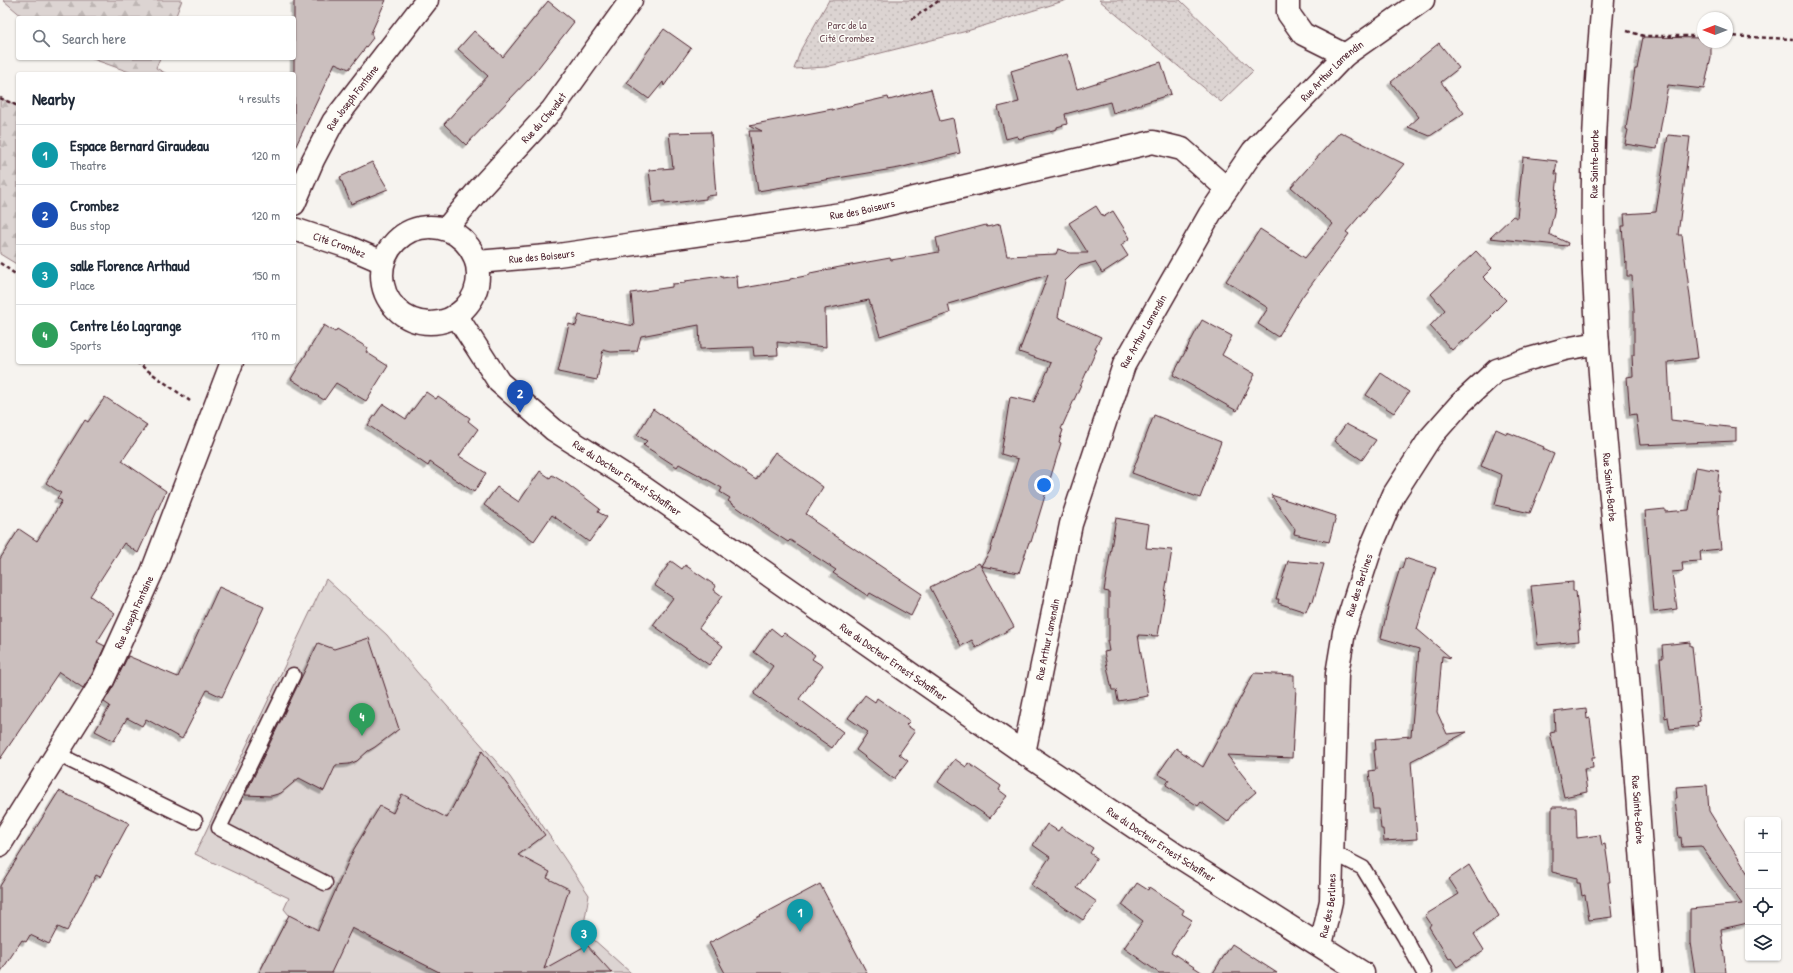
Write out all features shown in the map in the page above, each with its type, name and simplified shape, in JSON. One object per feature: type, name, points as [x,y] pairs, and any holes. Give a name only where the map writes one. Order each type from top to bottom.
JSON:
[{"type":"street","name":"Rue Joseph Fontaine","points":[[296,199],[313,160],[333,122],[427,0]]},
{"type":"street","name":"Rue du Chevalet","points":[[446,229],[480,188],[552,110],[631,0]]},
{"type":"street","points":[[1288,0],[1288,13],[1303,34],[1345,56]]},
{"type":"street","name":"Rue Arthur Lamendin","points":[[1024,753],[1071,524],[1124,365],[1210,214],[1253,151],[1345,56],[1423,0]]},
{"type":"street","name":"Rue Sainte-Barbe","points":[[1603,0],[1597,68],[1593,174],[1594,272],[1609,486],[1623,624],[1650,973]]},
{"type":"street","name":"Rue des Boiseurs","points":[[477,262],[558,255],[854,212],[1153,142],[1182,149],[1228,188]]},
{"type":"street","points":[[430,226],[446,229],[456,234],[472,251],[477,262],[478,277],[475,292],[468,305],[456,316],[443,322],[428,323],[414,321],[401,314],[391,304],[384,291],[382,276],[384,262],[390,248],[401,236],[415,229],[430,226]]},
{"type":"street","name":"Cité Crombez","points":[[296,230],[348,247],[384,262]]},
{"type":"street","name":"Rue du Docteur Ernest Schaffner","points":[[456,316],[499,382],[554,430],[637,483],[1024,753],[1173,854],[1364,973]]},
{"type":"street","name":"Rue des Berlines","points":[[1321,945],[1331,901],[1337,674],[1344,632],[1356,594],[1372,545],[1394,494],[1430,438],[1460,404],[1497,370],[1536,357],[1598,343]]},
{"type":"street","name":"Rue Joseph Fontaine","points":[[0,845],[103,680],[152,572],[231,364]]},
{"type":"lane","points":[[294,675],[219,828],[325,883]]},
{"type":"lane","points":[[57,754],[195,821]]},
{"type":"lane","points":[[1332,852],[1363,868],[1404,936],[1424,973]]},
{"type":"path","points":[[912,19],[940,0]]},
{"type":"path","points":[[1600,28],[1625,31],[1644,36],[1697,36]]},
{"type":"path","points":[[1733,36],[1793,39]]},
{"type":"path","points":[[0,98],[16,105]]},
{"type":"path","points":[[0,263],[16,275]]},
{"type":"path","points":[[139,364],[212,416]]},
{"type":"green space","points":[[3,0],[182,0],[176,16],[22,16]]},
{"type":"green space","name":"Parc de la Cité Crombez","points":[[829,0],[1067,0],[967,31],[826,67],[794,69],[801,49]]},
{"type":"green space","points":[[1099,0],[1180,0],[1253,71],[1221,102]]},
{"type":"green space","points":[[96,60],[159,60],[156,68],[163,72],[129,72]]},
{"type":"green space","points":[[0,98],[16,105],[16,264],[0,254]]},
{"type":"green space","points":[[326,579],[387,635],[416,671],[510,777],[589,895],[583,930],[631,973],[259,973],[289,915],[284,909],[289,898],[195,854]]},
{"type":"building","points":[[294,0],[386,0],[371,33],[373,38],[349,69],[335,63],[296,146],[296,72],[294,72],[294,60],[296,60],[296,16],[294,16]]},
{"type":"building","points":[[548,1],[574,22],[531,77],[466,145],[444,124],[488,76],[458,49],[474,31],[503,57]]},
{"type":"building","points":[[664,29],[691,48],[664,86],[663,82],[649,99],[627,83]]},
{"type":"building","points":[[1643,37],[1697,38],[1697,48],[1711,48],[1711,58],[1704,89],[1668,85],[1657,149],[1625,144],[1635,69],[1637,69]]},
{"type":"building","points":[[1439,43],[1459,68],[1441,82],[1464,113],[1430,136],[1408,127],[1419,117],[1391,82]]},
{"type":"building","points":[[1067,54],[1077,89],[1161,62],[1171,94],[1113,113],[1110,102],[1065,114],[1067,124],[1057,127],[1057,129],[1018,139],[1017,136],[1006,139],[998,107],[1019,102],[1011,71]]},
{"type":"building","points":[[931,89],[940,121],[953,118],[960,153],[899,168],[758,191],[749,131],[762,131],[750,125],[832,110],[888,97],[889,100]]},
{"type":"building","points":[[711,132],[716,195],[706,196],[706,199],[665,204],[665,201],[653,203],[649,170],[673,168],[669,133]]},
{"type":"building","points":[[1340,132],[1404,164],[1346,232],[1349,234],[1302,297],[1278,337],[1258,324],[1268,308],[1226,281],[1260,229],[1305,258],[1333,224],[1291,187]]},
{"type":"building","points":[[1668,135],[1690,137],[1678,235],[1682,235],[1698,358],[1668,362],[1671,420],[1736,428],[1736,441],[1640,445],[1636,414],[1630,415],[1627,377],[1633,376],[1632,355],[1634,355],[1634,310],[1632,276],[1627,276],[1627,262],[1625,263],[1622,226],[1625,226],[1624,214],[1656,212]]},
{"type":"building","points":[[1523,157],[1557,161],[1555,174],[1558,174],[1554,212],[1549,234],[1568,243],[1567,246],[1490,238],[1513,216],[1517,218]]},
{"type":"building","points":[[372,162],[388,189],[351,204],[340,177]]},
{"type":"building","points":[[1096,206],[1103,217],[1113,211],[1130,238],[1121,245],[1128,256],[1102,273],[1095,262],[1080,266],[1065,281],[1058,317],[1101,337],[1061,429],[1063,430],[1059,442],[1061,443],[1031,542],[1029,542],[1019,573],[981,566],[990,551],[1018,459],[1001,454],[1010,397],[1034,402],[1051,363],[1019,352],[1048,275],[948,304],[950,313],[880,336],[869,300],[825,309],[826,347],[777,342],[778,355],[754,356],[753,347],[700,349],[699,325],[641,336],[637,351],[611,352],[603,350],[597,380],[558,372],[569,324],[576,326],[579,315],[634,326],[631,293],[672,287],[672,284],[685,283],[685,281],[722,276],[722,278],[737,276],[738,289],[790,280],[810,275],[810,273],[840,267],[890,258],[891,260],[939,252],[936,238],[986,225],[987,227],[1000,224],[1007,256],[1056,254],[1058,249],[1070,253],[1088,253],[1069,223]]},
{"type":"building","points":[[1476,251],[1492,268],[1483,277],[1506,300],[1491,315],[1492,316],[1463,343],[1462,341],[1452,350],[1430,326],[1445,310],[1431,294]]},
{"type":"building","points":[[1202,320],[1232,336],[1222,355],[1255,374],[1237,411],[1173,375]]},
{"type":"building","points":[[324,325],[335,332],[337,329],[368,348],[366,352],[388,366],[366,401],[336,383],[324,400],[291,379]]},
{"type":"building","points":[[1381,373],[1409,392],[1394,413],[1366,395]]},
{"type":"building","points":[[426,392],[436,399],[438,396],[470,418],[468,421],[478,429],[459,456],[486,473],[474,492],[430,462],[428,466],[368,425],[383,404],[406,419]]},
{"type":"building","points":[[105,397],[147,425],[122,461],[166,491],[138,553],[124,543],[90,596],[115,613],[97,642],[105,646],[92,674],[83,688],[59,672],[0,759],[0,559],[19,529],[37,541],[62,501],[57,498],[61,493],[46,483],[85,420],[88,422]]},
{"type":"building","points":[[653,409],[756,480],[775,452],[823,487],[806,514],[816,521],[815,522],[922,594],[911,616],[870,593],[868,596],[833,573],[836,570],[790,540],[788,542],[728,501],[730,498],[720,492],[722,488],[679,464],[677,467],[643,445],[647,441],[637,435]]},
{"type":"building","points":[[1154,415],[1221,442],[1200,498],[1132,473]]},
{"type":"building","points":[[1346,424],[1376,440],[1362,460],[1334,441]]},
{"type":"building","points":[[1496,429],[1544,447],[1543,449],[1554,454],[1530,513],[1495,505],[1502,475],[1481,466]]},
{"type":"building","points":[[1696,467],[1719,471],[1717,491],[1719,491],[1718,522],[1721,549],[1700,551],[1701,561],[1682,562],[1683,571],[1672,572],[1677,609],[1654,612],[1645,511],[1665,509],[1665,512],[1689,510]]},
{"type":"building","points":[[540,471],[550,478],[552,475],[567,484],[600,509],[598,512],[607,517],[589,542],[552,515],[534,541],[484,505],[497,487],[519,502]]},
{"type":"building","points":[[1271,495],[1336,516],[1329,542],[1294,534],[1295,529]]},
{"type":"building","points":[[1116,518],[1149,524],[1146,548],[1172,550],[1158,636],[1138,635],[1148,696],[1118,701],[1116,690],[1112,690],[1104,652],[1109,651],[1107,640],[1109,640],[1109,592],[1104,591]]},
{"type":"building","points":[[1405,558],[1436,568],[1417,629],[1451,658],[1442,656],[1437,712],[1447,734],[1467,732],[1411,761],[1417,839],[1384,841],[1379,809],[1373,809],[1369,771],[1376,770],[1374,750],[1376,750],[1375,739],[1411,736],[1419,649],[1381,638],[1388,607],[1400,568],[1402,569]]},
{"type":"building","points":[[671,561],[682,569],[685,565],[716,586],[714,590],[722,596],[699,628],[723,646],[709,665],[653,625],[673,598],[654,585]]},
{"type":"building","points":[[1288,561],[1324,564],[1313,602],[1310,601],[1306,612],[1278,603],[1279,599],[1276,599]]},
{"type":"building","points":[[979,563],[1014,627],[976,648],[972,640],[961,646],[930,587]]},
{"type":"building","points":[[1573,582],[1573,591],[1576,591],[1580,630],[1578,630],[1579,641],[1538,645],[1531,586]]},
{"type":"building","points":[[219,587],[264,607],[222,697],[207,690],[182,739],[146,719],[142,726],[127,718],[114,741],[95,731],[110,706],[104,702],[128,656],[178,677]]},
{"type":"building","points":[[771,628],[781,636],[784,633],[815,655],[812,659],[823,666],[799,699],[843,732],[832,748],[754,694],[773,666],[754,652]]},
{"type":"building","points":[[369,638],[399,729],[368,751],[357,761],[349,764],[336,765],[324,791],[299,778],[281,793],[271,796],[245,795],[318,643],[334,649]]},
{"type":"building","points":[[1690,642],[1690,646],[1692,646],[1700,721],[1697,722],[1698,726],[1670,729],[1668,717],[1665,718],[1660,658],[1663,658],[1662,645]]},
{"type":"building","points":[[1254,673],[1294,675],[1294,688],[1296,688],[1292,758],[1227,755],[1256,792],[1238,807],[1228,822],[1201,802],[1198,806],[1166,785],[1169,780],[1158,774],[1176,748],[1203,767]]},
{"type":"building","points":[[865,695],[875,702],[877,698],[910,721],[906,725],[915,731],[899,754],[908,761],[894,779],[856,750],[868,732],[848,718]]},
{"type":"building","points":[[1586,708],[1587,719],[1590,718],[1595,757],[1592,757],[1593,768],[1584,769],[1587,792],[1564,797],[1550,733],[1555,732],[1554,712]]},
{"type":"building","points":[[482,751],[545,835],[518,855],[550,872],[547,878],[569,889],[544,969],[587,945],[612,973],[441,973],[352,928],[331,973],[259,973],[289,915],[318,930],[354,849],[380,806],[393,813],[402,794],[447,818]]},
{"type":"building","points":[[955,759],[966,767],[968,763],[1001,786],[999,790],[1007,796],[990,818],[938,782]]},
{"type":"building","points":[[1707,785],[1709,811],[1745,869],[1745,924],[1721,929],[1726,973],[1695,973],[1690,943],[1690,909],[1742,904],[1701,846],[1682,847],[1681,837],[1679,838],[1675,798],[1677,798],[1676,787]]},
{"type":"building","points":[[59,791],[129,823],[100,877],[96,875],[67,931],[58,927],[49,944],[30,935],[26,942],[22,940],[0,973],[0,886]]},
{"type":"building","points":[[1552,807],[1576,807],[1577,838],[1600,835],[1602,845],[1605,844],[1610,882],[1608,882],[1612,917],[1589,920],[1585,895],[1582,896],[1580,883],[1577,883],[1577,878],[1552,872]]},
{"type":"building","points":[[1047,824],[1058,831],[1061,827],[1093,848],[1090,853],[1097,858],[1077,888],[1097,902],[1083,920],[1031,885],[1050,857],[1033,845]]},
{"type":"building","points":[[1469,865],[1499,916],[1474,934],[1484,950],[1457,967],[1451,958],[1449,959],[1429,927],[1431,924],[1425,915],[1459,894],[1449,879]]},
{"type":"building","points":[[1137,883],[1148,890],[1149,887],[1184,910],[1182,914],[1192,920],[1171,952],[1203,973],[1159,973],[1124,948],[1143,921],[1122,905]]},
{"type":"building","points":[[820,884],[867,973],[725,973],[709,943]]},
{"type":"building","points":[[1232,944],[1277,973],[1213,973]]},
{"type":"place","name":"Crombez","points":[[520,413]]},
{"type":"place","name":"Centre Léo Lagrange","points":[[362,736]]},
{"type":"place","name":"Espace Bernard Giraudeau","points":[[800,932]]},
{"type":"place","name":"salle Florence Arthaud","points":[[584,953]]}]
